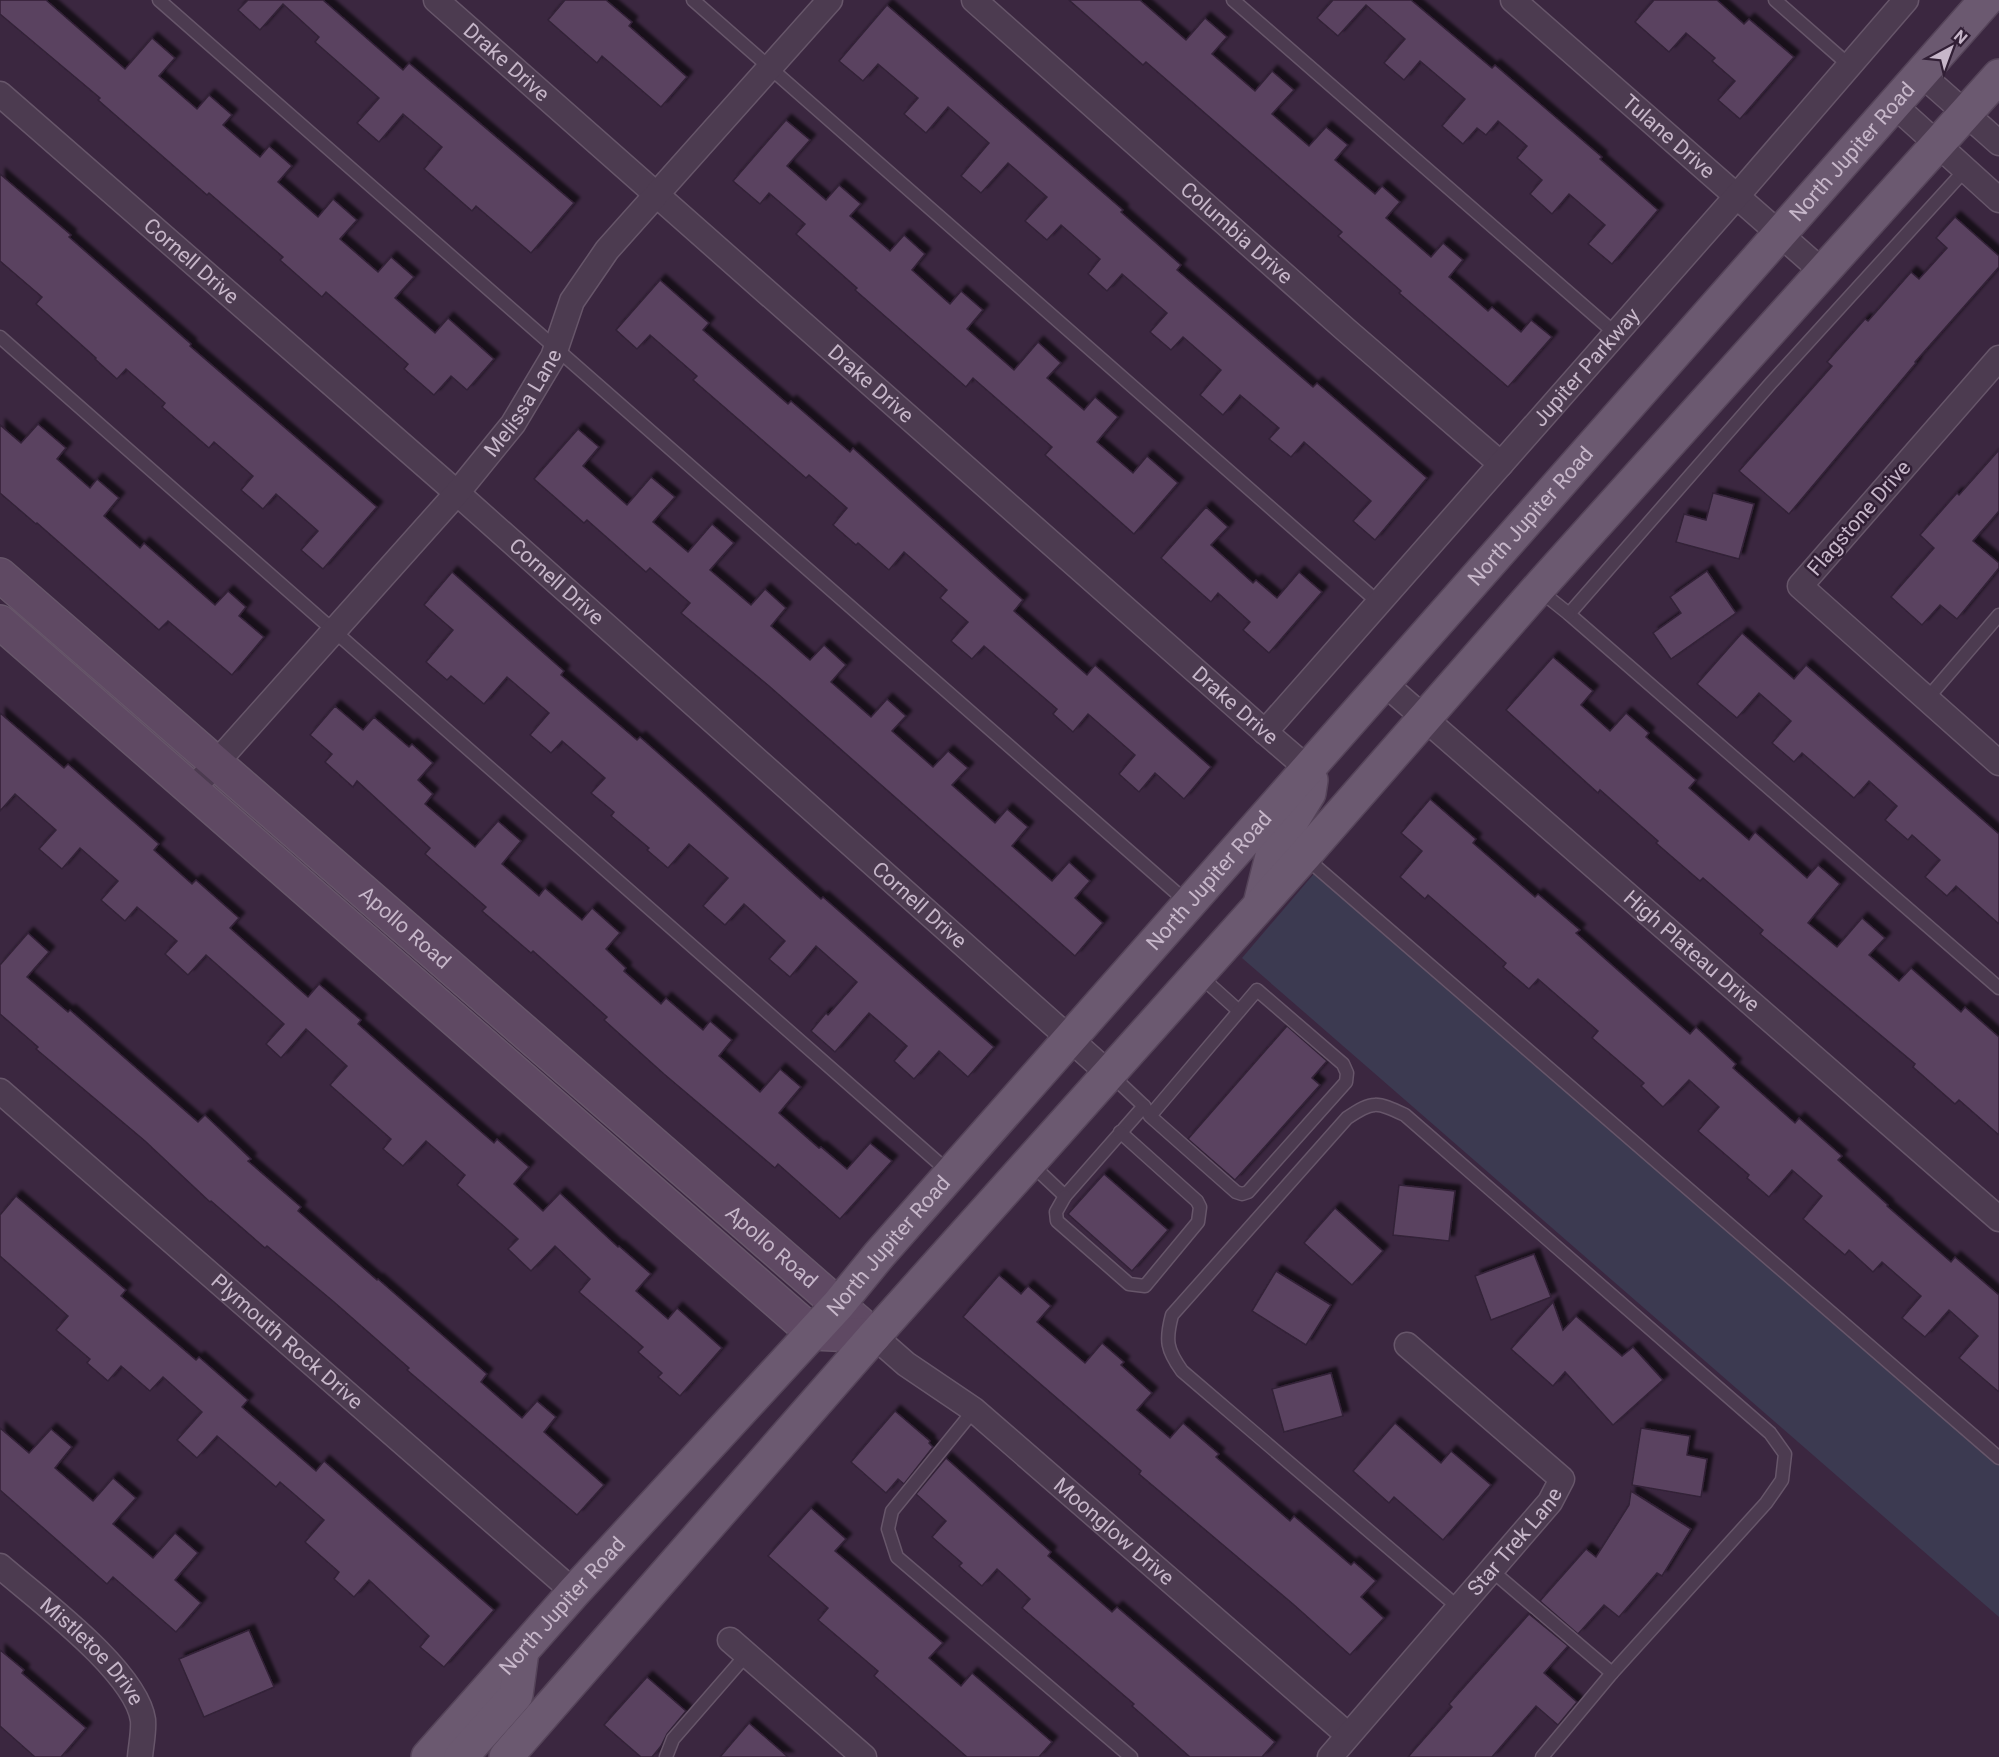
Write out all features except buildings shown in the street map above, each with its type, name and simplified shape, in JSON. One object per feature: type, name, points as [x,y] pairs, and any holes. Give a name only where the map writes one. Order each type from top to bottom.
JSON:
[{"type":"main road","name":"North Jupiter Road","points":[[428,1757],[574,1593],[838,1305],[1069,1038],[1986,0]]},
{"type":"main road","points":[[515,1754],[874,1336],[1108,1072],[1304,856],[1538,589],[1999,76]]},
{"type":"main road","points":[[1260,904],[1273,852],[1308,793],[1312,777],[1307,768]]},
{"type":"main road","points":[[461,1757],[516,1695],[522,1651]]},
{"type":"street","name":"Drake Drive","points":[[436,0],[1307,768]]},
{"type":"street","name":"Melissa Lane","points":[[192,790],[457,493],[513,424],[553,357],[572,301],[607,250],[830,0]]},
{"type":"street","name":"Columbia Drive","points":[[974,0],[1346,330],[1501,464]]},
{"type":"street","name":"Tulane Drive","points":[[1513,0],[1823,272]]},
{"type":"street","name":"Jupiter Parkway","points":[[1265,732],[1736,197],[1906,0]]},
{"type":"street","points":[[1920,73],[1999,143]]},
{"type":"street","name":"Cornell Drive","points":[[0,94],[457,493],[1108,1072]]},
{"type":"street","points":[[1893,104],[1999,200]]},
{"type":"street","name":"Flagstone Drive","points":[[1999,358],[1800,586],[1999,763]]},
{"type":"street","name":"Apollo Road","points":[[0,575],[874,1336]]},
{"type":"street","name":"Apollo Road","points":[[0,622],[813,1333]]},
{"type":"street","name":"High Plateau Drive","points":[[1384,683],[1999,1219]]},
{"type":"street","name":"Plymouth Rock Drive","points":[[0,1091],[574,1593]]},
{"type":"street","points":[[813,1333],[874,1336]]},
{"type":"street","name":"Moonglow Drive","points":[[874,1336],[906,1364],[975,1410],[1348,1735]]},
{"type":"street","name":"Star Trek Lane","points":[[1330,1757],[1550,1502],[1562,1479],[1407,1345]]},
{"type":"street","name":"Mistletoe Drive","points":[[0,1566],[106,1658],[135,1695],[142,1719],[140,1757]]},
{"type":"street","points":[[739,1647],[864,1757]]},
{"type":"lane","points":[[159,0],[1188,903]]},
{"type":"lane","points":[[693,0],[1379,603]]},
{"type":"lane","points":[[1233,0],[1616,334]]},
{"type":"lane","points":[[1775,0],[1850,66]]},
{"type":"lane","points":[[1569,614],[1771,383],[1965,170]]},
{"type":"lane","points":[[0,337],[950,1174]]},
{"type":"lane","points":[[1538,589],[1999,988]]},
{"type":"lane","points":[[1926,700],[1999,615]]},
{"type":"lane","points":[[1304,856],[1999,1458]]},
{"type":"lane","points":[[1198,974],[1239,1011]]},
{"type":"lane","points":[[1108,1072],[1147,1111],[1236,1192],[1242,1194],[1248,1192],[1346,1082],[1347,1073],[1343,1064],[1257,990],[1147,1111],[1120,1132],[1065,1196],[1056,1212],[1057,1221],[1128,1284],[1145,1286],[1198,1222],[1200,1207],[1197,1201],[1120,1132]]},
{"type":"lane","points":[[1459,1608],[1182,1371],[1169,1353],[1167,1332],[1172,1315],[1347,1118],[1364,1106],[1381,1104],[1405,1115],[1770,1433],[1785,1454],[1782,1480],[1766,1503],[1612,1673],[1542,1757]]},
{"type":"lane","points":[[1029,1162],[1065,1196]]},
{"type":"lane","points":[[975,1410],[892,1511],[888,1529],[897,1557],[1131,1757]]},
{"type":"lane","points":[[1491,1570],[1612,1673]]},
{"type":"lane","points":[[666,1757],[673,1739],[739,1647]]},
{"type":"shaded area","points":[[1318,869],[1999,1462],[1999,1617],[1242,958]]}]
